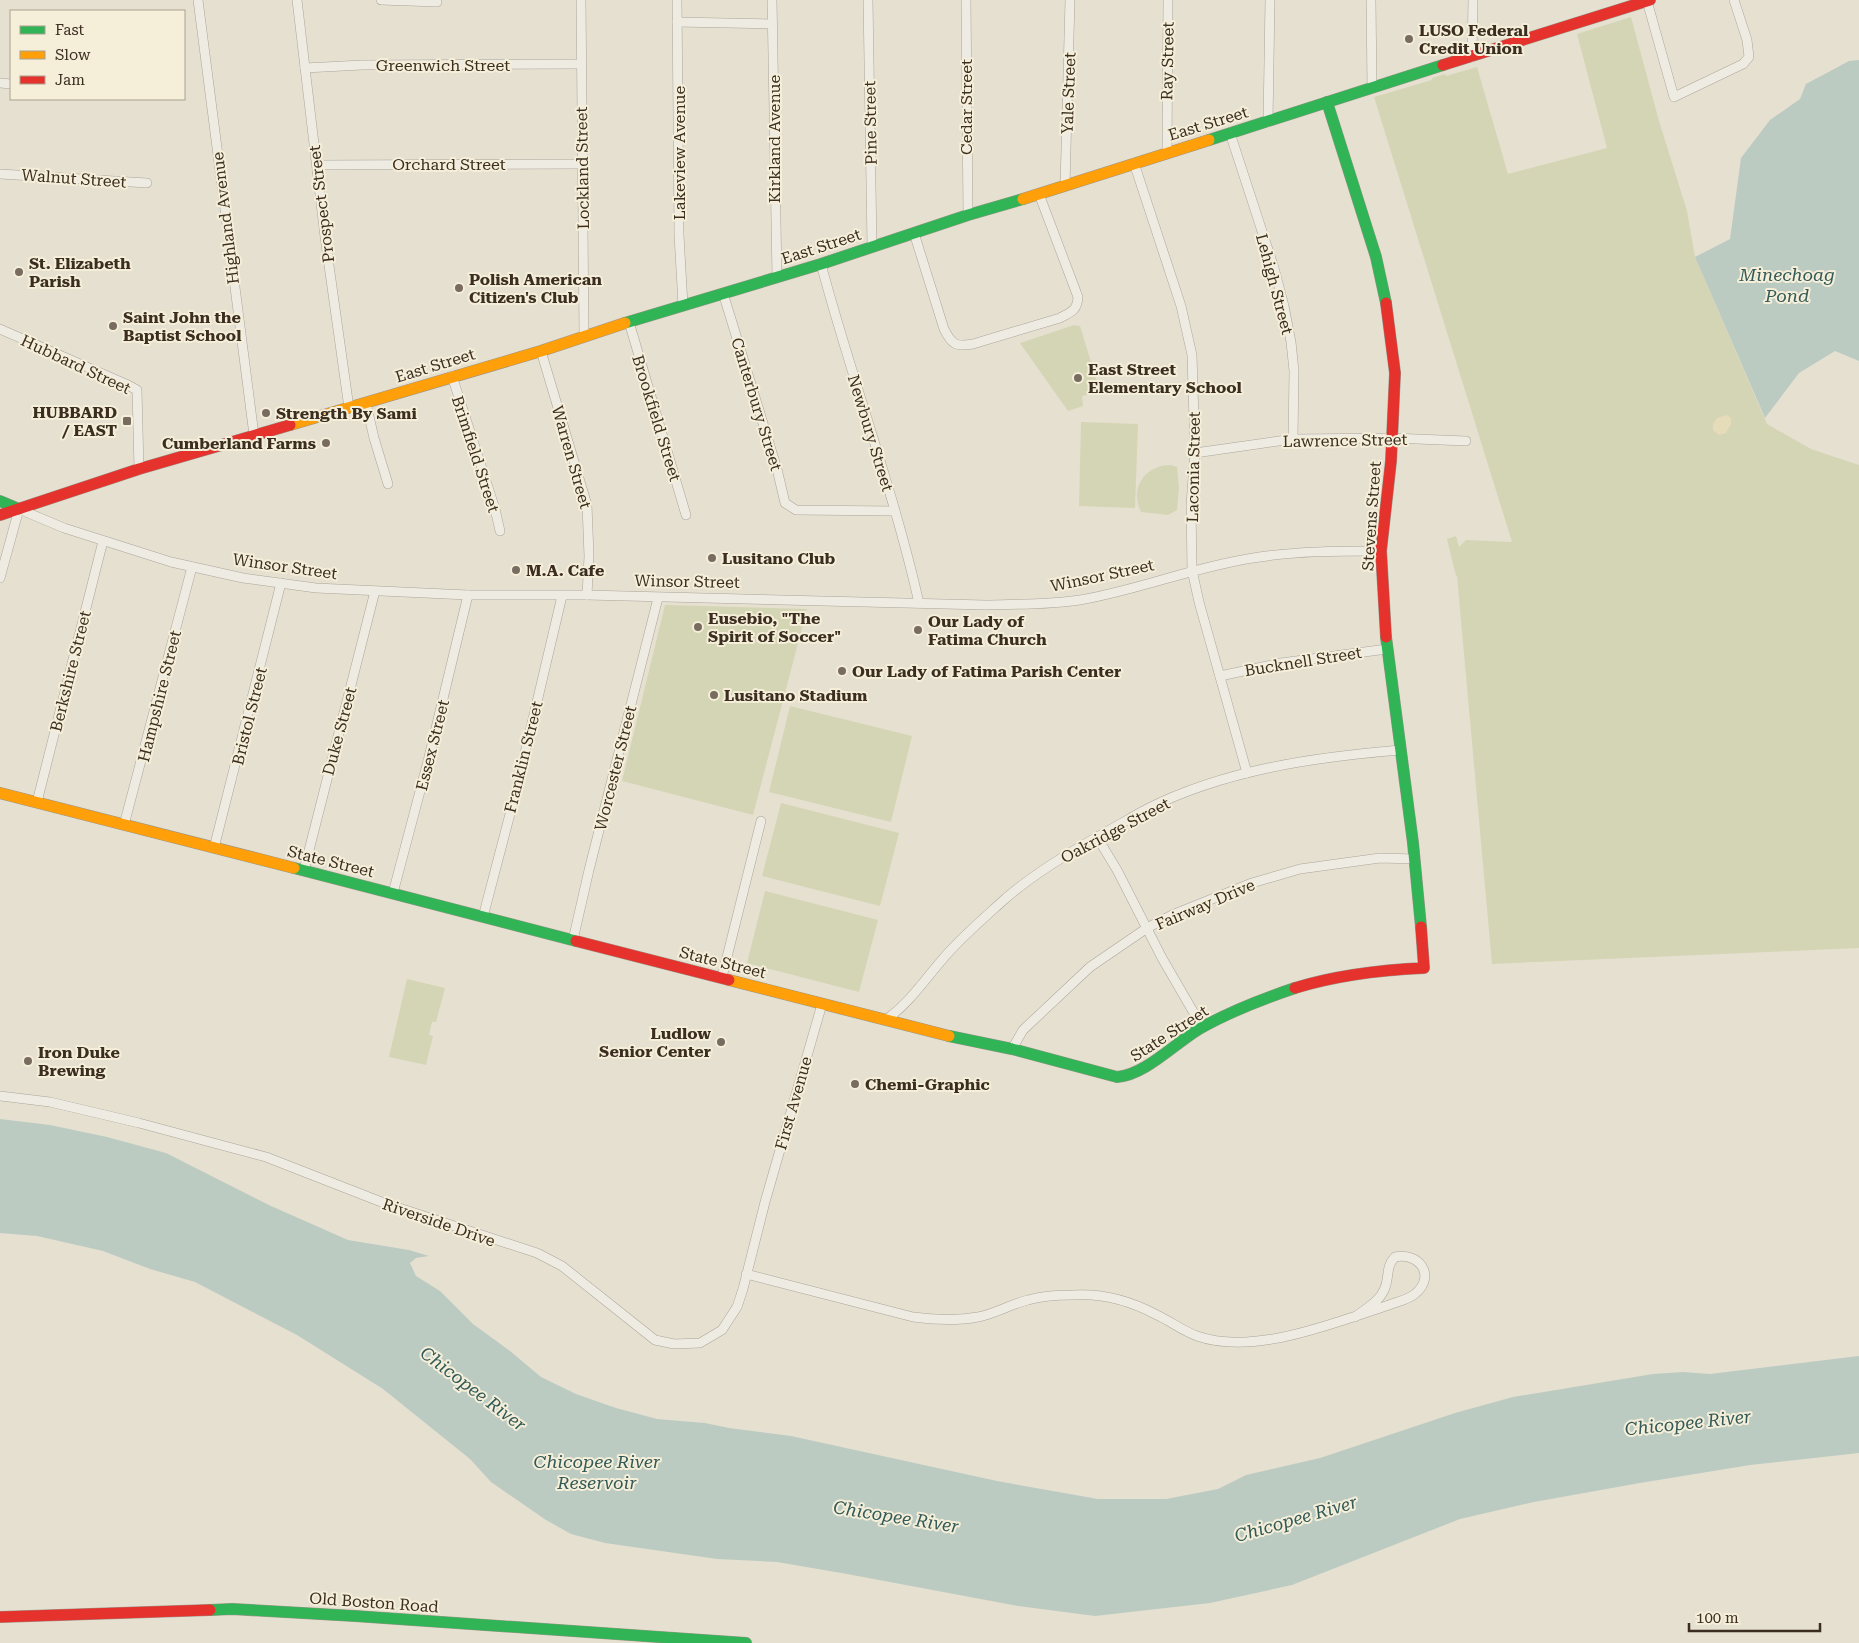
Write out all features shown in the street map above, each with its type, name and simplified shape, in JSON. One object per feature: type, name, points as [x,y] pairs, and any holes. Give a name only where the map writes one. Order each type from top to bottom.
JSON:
[{"type":"street","name":"Highland Avenue","points":[[198,0],[254,435]]},
{"type":"street","name":"Prospect Street","points":[[297,0],[325,237],[349,408]]},
{"type":"street","points":[[381,0],[437,2]]},
{"type":"street","name":"Lockland Street","points":[[581,0],[584,336]]},
{"type":"street","name":"Lakeview Avenue","points":[[677,0],[679,235],[682,306]]},
{"type":"street","name":"Kirkland Avenue","points":[[772,0],[777,277]]},
{"type":"street","name":"Pine Street","points":[[868,0],[872,246]]},
{"type":"street","name":"Cedar Street","points":[[966,0],[968,215]]},
{"type":"street","name":"Yale Street","points":[[1065,186],[1070,0]]},
{"type":"street","name":"Ray Street","points":[[1167,153],[1168,0]]},
{"type":"street","points":[[1268,122],[1270,0]]},
{"type":"street","points":[[1371,0],[1372,87]]},
{"type":"street","points":[[1472,57],[1473,0]]},
{"type":"street","name":"East Street","points":[[0,515],[139,469],[541,351],[629,322],[821,264],[968,215],[1268,122],[1372,87],[1649,0]]},
{"type":"street","points":[[1649,0],[1674,97],[1743,64],[1749,57],[1747,40],[1734,0]]},
{"type":"street","points":[[677,22],[772,24]]},
{"type":"street","name":"Greenwich Street","points":[[305,68],[581,64]]},
{"type":"street","name":"Stevens Street","points":[[1327,102],[1376,257],[1384,291],[1395,373],[1391,461],[1381,550],[1384,618],[1421,920],[1424,968]]},
{"type":"street","name":"Lehigh Street","points":[[1230,133],[1274,268],[1284,306],[1294,371],[1293,439]]},
{"type":"street","name":"Laconia Street","points":[[1134,163],[1173,281],[1192,355],[1195,453],[1191,504],[1192,570],[1247,773]]},
{"type":"street","name":"Orchard Street","points":[[317,165],[582,164]]},
{"type":"street","name":"Walnut Street","points":[[0,174],[147,184]]},
{"type":"street","points":[[914,233],[944,329],[955,344],[962,346],[974,344],[1060,318],[1078,305],[1078,297],[1039,194]]},
{"type":"street","name":"Newbury Street","points":[[821,264],[837,324],[907,550],[919,603]]},
{"type":"street","name":"Canterbury Street","points":[[723,293],[777,469],[785,504],[796,510],[895,511]]},
{"type":"street","name":"Brookfield Street","points":[[629,322],[686,515]]},
{"type":"street","name":"Hubbard Street","points":[[0,329],[137,390],[139,469]]},
{"type":"street","name":"Warren Street","points":[[541,351],[588,506],[589,556],[587,595]]},
{"type":"street","name":"Brimfield Street","points":[[452,376],[495,509],[500,532]]},
{"type":"street","points":[[366,403],[388,484]]},
{"type":"street","name":"Lawrence Street","points":[[1195,453],[1293,439],[1392,438],[1466,441]]},
{"type":"street","name":"Winsor Street","points":[[0,501],[64,528],[143,554],[244,578],[316,588],[468,595],[587,595],[985,605],[1061,602],[1129,588],[1192,570],[1252,558],[1309,551],[1381,550]]},
{"type":"street","points":[[0,578],[19,509]]},
{"type":"street","name":"Berkshire Street","points":[[37,802],[103,540]]},
{"type":"street","name":"Hampshire Street","points":[[124,825],[192,567]]},
{"type":"street","name":"Bristol Street","points":[[214,848],[281,583]]},
{"type":"street","name":"Duke Street","points":[[304,870],[375,591]]},
{"type":"street","name":"Essex Street","points":[[393,894],[428,761],[468,595]]},
{"type":"street","name":"Franklin Street","points":[[482,917],[516,791],[562,596]]},
{"type":"street","name":"Worcester Street","points":[[573,940],[588,870],[658,598]]},
{"type":"street","name":"Bucknell Street","points":[[1220,676],[1281,663],[1387,649]]},
{"type":"street","name":"Oakridge Street","points":[[888,1019],[904,1007],[940,961],[962,938],[1007,897],[1061,858],[1148,808],[1198,788],[1247,773],[1329,758],[1400,750]]},
{"type":"street","name":"State Street","points":[[0,793],[822,1004],[888,1019],[936,1033],[1012,1049],[1103,1074],[1127,1078],[1202,1027],[1272,995],[1316,981],[1373,971],[1424,968]]},
{"type":"street","points":[[722,977],[761,821]]},
{"type":"street","points":[[1097,837],[1117,870],[1202,1027]]},
{"type":"street","name":"Fairway Drive","points":[[1012,1049],[1023,1030],[1074,981],[1107,954],[1147,928],[1200,903],[1252,883],[1300,869],[1380,858],[1414,859]]},
{"type":"street","name":"First Avenue","points":[[765,1202],[822,1004]]},
{"type":"street","name":"Riverside Drive","points":[[0,1096],[50,1102],[139,1123],[266,1157],[384,1204],[536,1254],[562,1266],[655,1340],[674,1344],[700,1344],[722,1330],[737,1307],[765,1202]]},
{"type":"street","points":[[746,1274],[913,1317],[937,1320],[979,1317],[1029,1299],[1073,1294],[1101,1296],[1138,1306],[1197,1336],[1223,1341],[1266,1340],[1290,1335],[1355,1317],[1396,1303],[1416,1294],[1422,1286],[1425,1271],[1418,1260],[1404,1255],[1396,1257],[1388,1267],[1387,1284],[1384,1291],[1372,1304],[1355,1317]]},
{"type":"street","name":"Old Boston Road","points":[[0,1617],[232,1609],[746,1643]]},
{"type":"green space","points":[[1631,17],[1659,121],[1687,211],[1695,257],[1767,424],[1811,449],[1859,465],[1859,948],[1492,964],[1457,576],[1447,539],[1456,536],[1459,547],[1466,540],[1512,542],[1374,97],[1432,80],[1432,78],[1445,74],[1446,76],[1477,67],[1508,174],[1607,148],[1577,34]]},
{"type":"green space","points":[[1074,325],[1080,326],[1100,392],[1082,396],[1083,406],[1068,411],[1020,343]]},
{"type":"green space","points":[[1081,422],[1138,424],[1135,508],[1079,506]]},
{"type":"green space","points":[[1171,465],[1177,467],[1179,488],[1177,510],[1168,515],[1141,512],[1137,495],[1142,479],[1154,469]]},
{"type":"green space","name":"Lusitano Stadium","points":[[665,605],[807,609],[753,815],[622,781]]},
{"type":"green space","points":[[790,706],[912,736],[891,822],[769,792]]},
{"type":"green space","points":[[781,803],[899,833],[880,906],[762,876]]},
{"type":"green space","points":[[765,891],[878,920],[859,992],[747,963]]},
{"type":"green space","points":[[407,979],[445,988],[436,1022],[432,1022],[429,1035],[433,1036],[426,1065],[389,1057]]},
{"type":"sand","points":[[1726,415],[1731,418],[1731,424],[1726,433],[1719,435],[1713,430],[1713,424],[1717,418]]},
{"type":"water","name":"Minechoag Pond","points":[[1859,60],[1859,361],[1835,351],[1799,373],[1765,418],[1695,257],[1730,239],[1741,158],[1770,120],[1800,99],[1806,84],[1849,61]]},
{"type":"water","name":"Chicopee River Reservoir","points":[[0,1119],[50,1125],[107,1137],[166,1153],[271,1206],[348,1240],[409,1250],[429,1256],[416,1258],[410,1263],[416,1276],[440,1291],[473,1324],[541,1377],[576,1394],[616,1408],[657,1419],[705,1423],[791,1436],[997,1481],[1098,1499],[1166,1499],[1218,1489],[1246,1475],[1320,1458],[1455,1413],[1513,1397],[1653,1374],[1683,1372],[1710,1374],[1859,1356],[1859,1453],[1750,1465],[1534,1502],[1460,1519],[1292,1585],[1210,1603],[1095,1616],[1018,1606],[777,1562],[717,1559],[605,1543],[571,1534],[546,1520],[491,1482],[470,1459],[383,1389],[297,1335],[195,1282],[150,1269],[103,1251],[37,1236],[0,1233]]},
{"type":"traffic: fast","points":[[1209,140],[1443,65]]},
{"type":"traffic: fast","points":[[1327,102],[1376,257],[1386,303]]},
{"type":"traffic: fast","points":[[625,323],[821,264],[968,215],[1023,199]]},
{"type":"traffic: fast","points":[[0,501],[19,509]]},
{"type":"traffic: fast","points":[[1386,637],[1413,843],[1421,927]]},
{"type":"traffic: fast","points":[[294,868],[576,941]]},
{"type":"traffic: fast","points":[[949,1036],[1012,1049],[1117,1077],[1128,1075],[1149,1065],[1189,1035],[1222,1017],[1258,1001],[1295,988]]},
{"type":"traffic: fast","points":[[210,1610],[232,1609],[355,1616],[746,1643]]},
{"type":"traffic: slow","points":[[1023,199],[1209,140]]},
{"type":"traffic: slow","points":[[290,425],[541,351],[625,323]]},
{"type":"traffic: slow","points":[[0,793],[294,868]]},
{"type":"traffic: slow","points":[[729,980],[949,1036]]},
{"type":"traffic: jam","points":[[1443,65],[1650,0]]},
{"type":"traffic: jam","points":[[1386,303],[1395,373],[1391,461],[1381,551],[1386,637]]},
{"type":"traffic: jam","points":[[0,515],[139,469],[290,425]]},
{"type":"traffic: jam","points":[[1295,988],[1359,974],[1424,968],[1421,927]]},
{"type":"traffic: jam","points":[[576,941],[729,980]]},
{"type":"traffic: jam","points":[[0,1617],[210,1610]]},
{"type":"place","name":"LUSO Federal Credit Union","points":[[1409,39]]},
{"type":"place","name":"St. Elizabeth Parish","points":[[19,272]]},
{"type":"place","name":"Polish American Citizen's Club","points":[[459,288]]},
{"type":"place","name":"Saint John the Baptist School","points":[[113,326]]},
{"type":"place","name":"East Street Elementary School","points":[[1078,378]]},
{"type":"place","name":"Strength By Sami","points":[[266,413]]},
{"type":"place","name":"HUBBARD / EAST","points":[[127,421]]},
{"type":"place","name":"Cumberland Farms","points":[[326,443]]},
{"type":"place","name":"Lusitano Club","points":[[712,558]]},
{"type":"place","name":"M.A. Cafe","points":[[516,570]]},
{"type":"place","name":"Eusebio, \"The Spirit of Soccer\"","points":[[698,627]]},
{"type":"place","name":"Our Lady of Fatima Church","points":[[918,630]]},
{"type":"place","name":"Our Lady of Fatima Parish Center","points":[[842,671]]},
{"type":"place","name":"Lusitano Stadium","points":[[714,695]]},
{"type":"place","name":"Ludlow Senior Center","points":[[721,1042]]},
{"type":"place","name":"Iron Duke Brewing","points":[[28,1061]]},
{"type":"place","name":"Chemi-Graphic","points":[[855,1084]]},
{"type":"water label","name":"Chicopee River","points":[[473,1389]]},
{"type":"water label","name":"Chicopee River","points":[[1688,1423]]},
{"type":"water label","name":"Chicopee River","points":[[896,1517]]},
{"type":"water label","name":"Chicopee River","points":[[1296,1519]]}]
